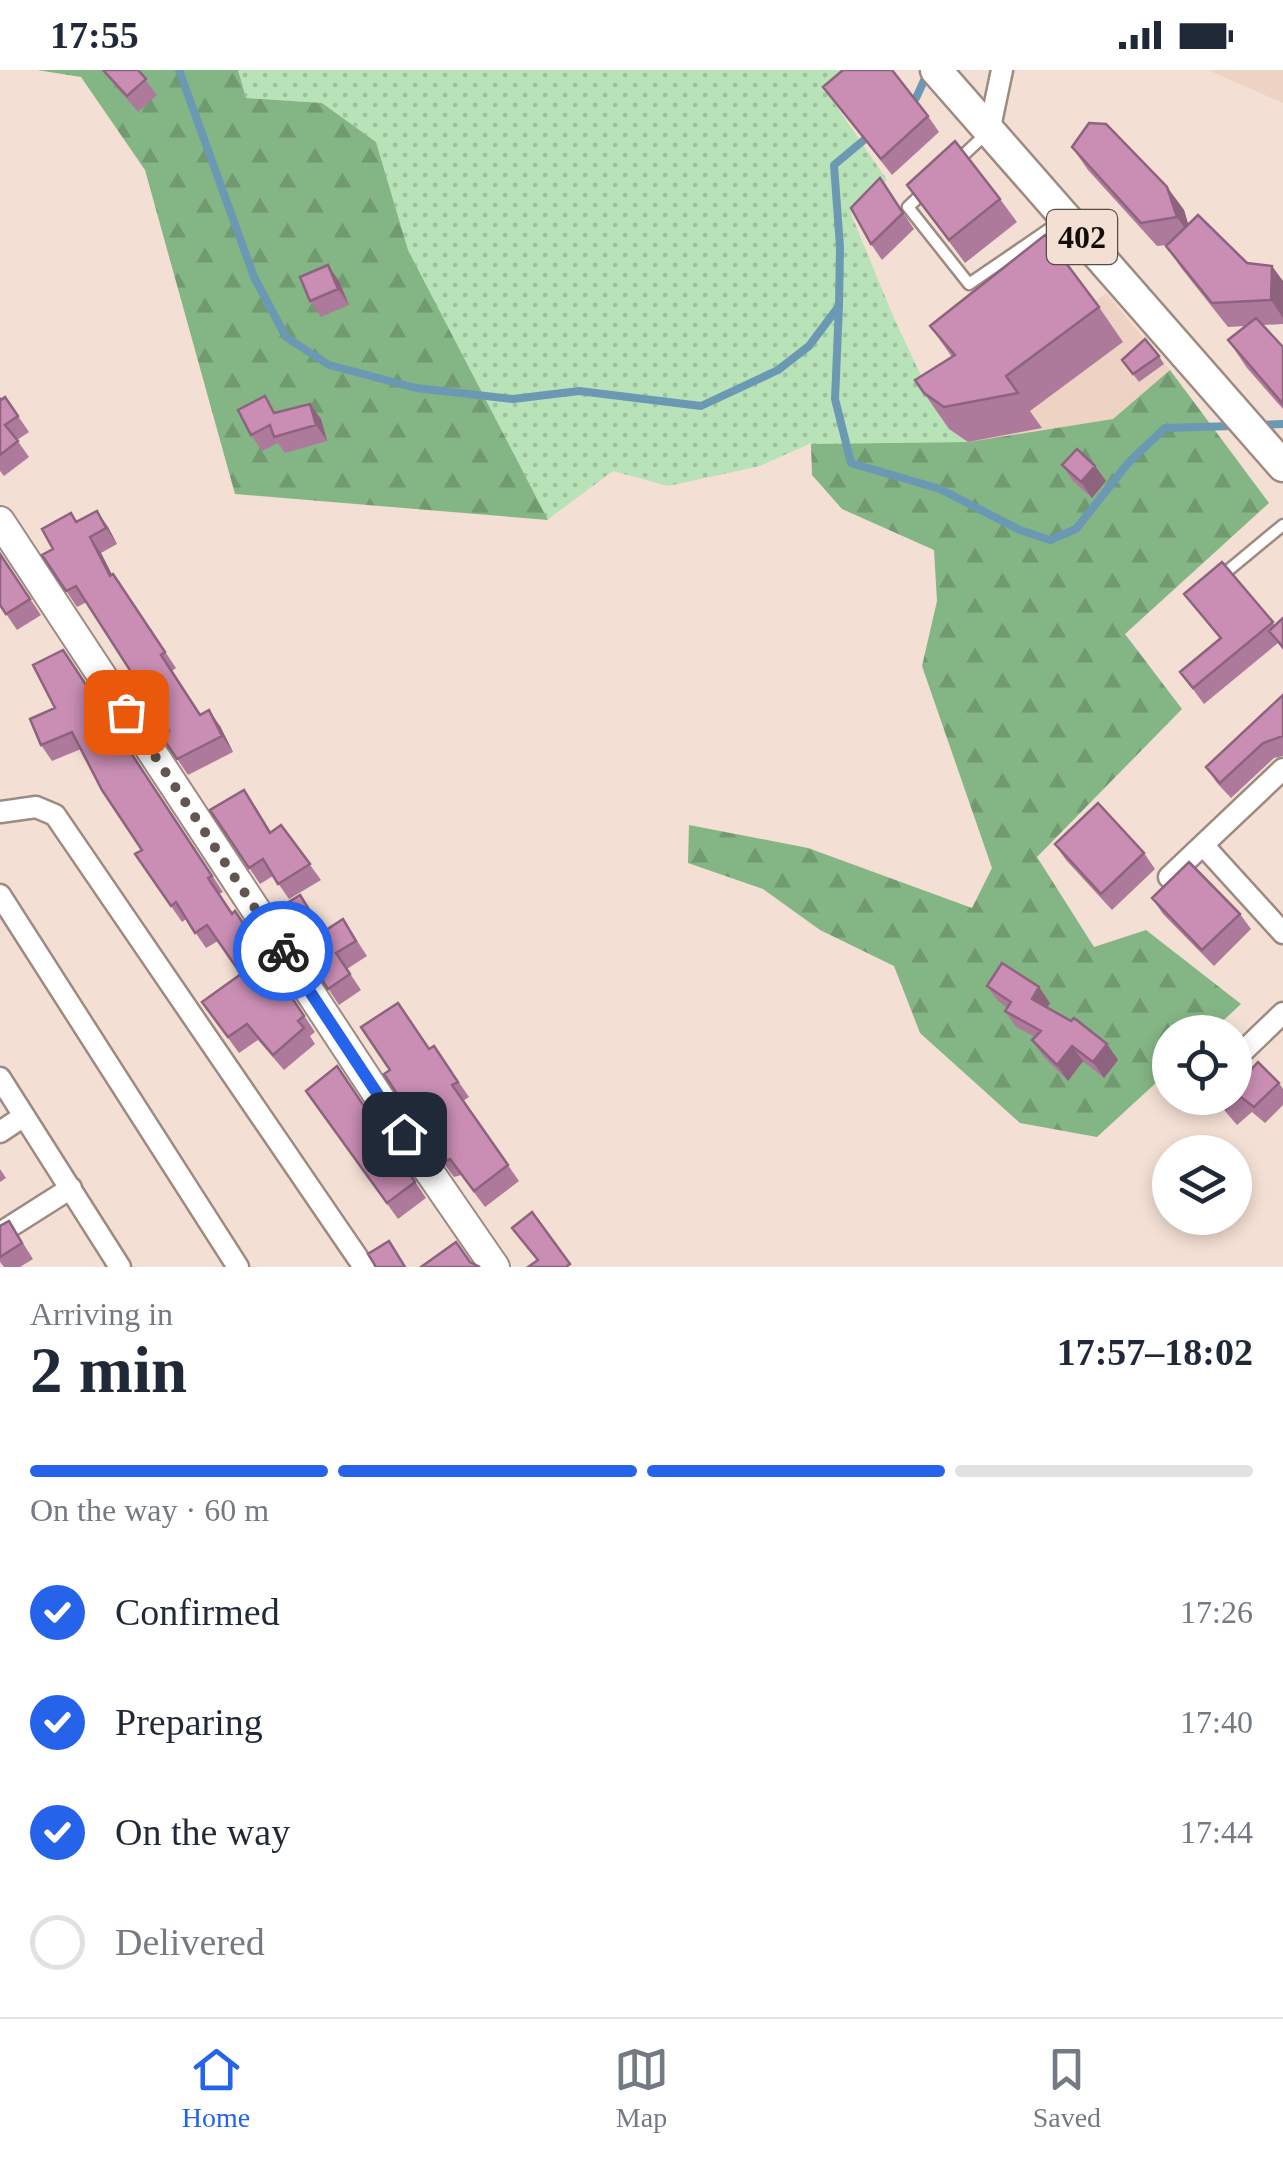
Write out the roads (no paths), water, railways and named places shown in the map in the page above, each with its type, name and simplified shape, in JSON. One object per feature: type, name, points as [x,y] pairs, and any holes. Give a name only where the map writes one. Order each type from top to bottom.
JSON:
[{"type":"main road","name":"402","points":[[938,72],[1283,466]]},
{"type":"street","points":[[988,132],[1002,70]]},
{"type":"street","points":[[0,521],[496,1267]]},
{"type":"street","points":[[1169,878],[1283,769]]},
{"type":"street","points":[[0,812],[36,807],[54,815],[364,1267]]},
{"type":"street","points":[[1203,845],[1283,933]]},
{"type":"street","points":[[0,896],[238,1267]]},
{"type":"street","points":[[1252,1043],[1283,1013]]},
{"type":"street","points":[[0,1078],[71,1188],[114,1265]]},
{"type":"street","points":[[0,1132],[24,1116]]},
{"type":"street","points":[[0,1233],[71,1188]]},
{"type":"lane","points":[[948,170],[988,132]]},
{"type":"lane","points":[[934,182],[908,207],[969,284],[1066,218]]},
{"type":"lane","points":[[1210,586],[1283,525]]},
{"type":"waterway","points":[[179,70],[254,277],[286,337],[329,365],[416,388],[513,399],[579,391],[701,406],[778,370],[809,346],[839,306],[840,247],[834,165],[870,135]]},
{"type":"waterway","points":[[908,104],[916,98],[927,74]]},
{"type":"waterway","points":[[839,306],[835,399],[851,463],[940,489],[1020,530],[1050,540],[1076,529],[1129,462],[1165,428],[1234,426]]},
{"type":"waterway","points":[[1258,425],[1283,424]]}]
